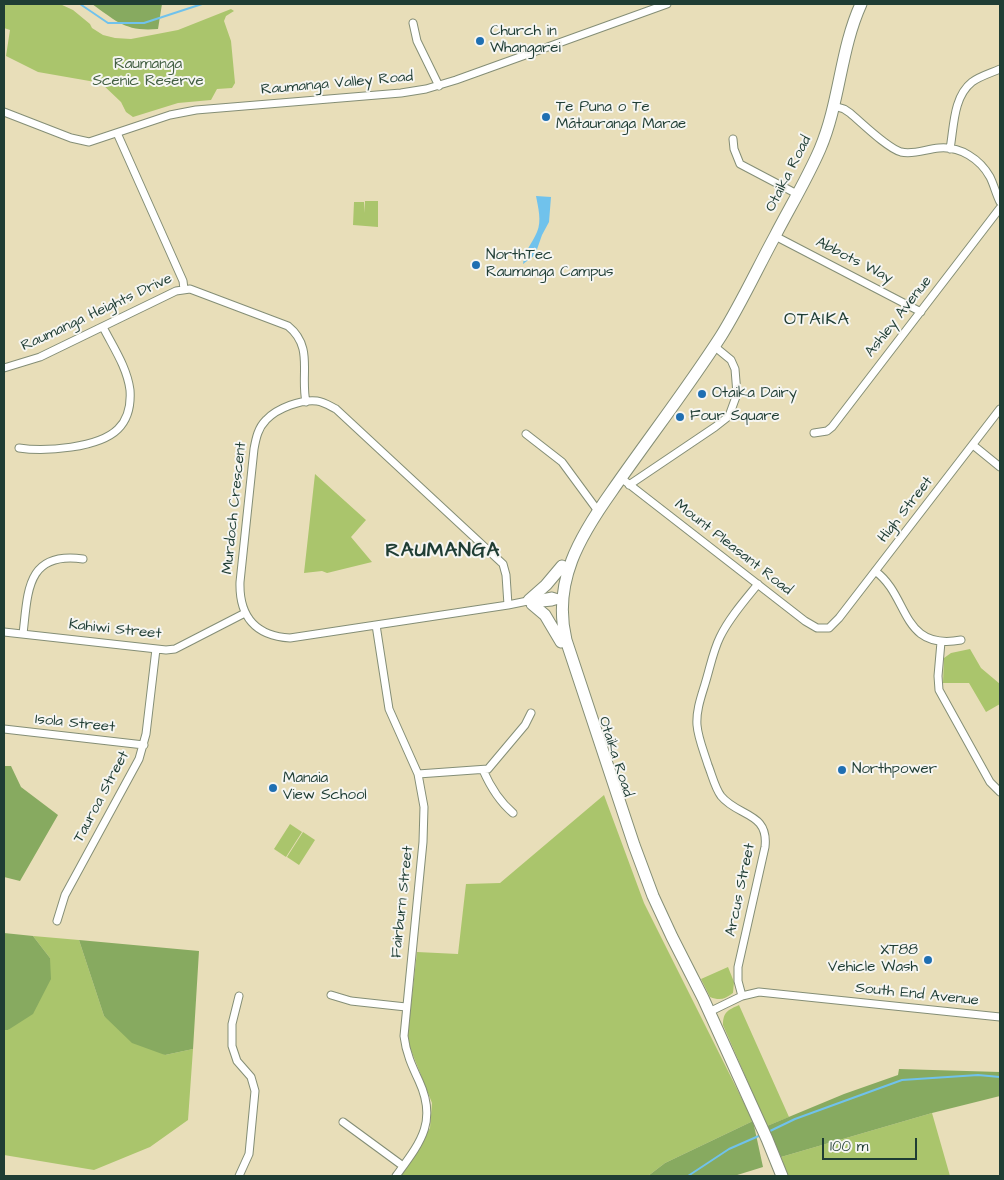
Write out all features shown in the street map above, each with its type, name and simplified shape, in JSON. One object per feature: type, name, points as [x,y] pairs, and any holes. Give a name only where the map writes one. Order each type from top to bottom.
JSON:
[{"type":"highway","name":"Otaika Road","points":[[708,1010],[699,1002],[650,902],[612,796],[561,642],[556,619],[562,566],[574,538],[584,524],[625,481],[666,416],[714,346],[728,324],[775,236],[823,142],[834,106],[848,40],[858,5]]},
{"type":"highway","name":"Otaika Road","points":[[598,510],[573,554],[558,599],[566,640],[634,845],[659,910],[703,998],[782,1176]]},
{"type":"highway","points":[[561,642],[545,615],[527,602],[546,585],[562,566]]},
{"type":"street","name":"Raumanga Valley Road","points":[[4,112],[86,142],[95,141],[170,115],[196,110],[401,94],[439,86],[668,4]]},
{"type":"street","points":[[413,23],[417,41],[439,86]]},
{"type":"street","points":[[950,149],[961,94],[974,81],[1000,69]]},
{"type":"street","points":[[834,106],[844,109],[896,150],[910,153],[939,148],[950,149],[970,156],[990,176],[1000,202]]},
{"type":"street","name":"Raumanga Heights Drive","points":[[4,368],[40,357],[176,291],[184,289],[183,281],[117,133]]},
{"type":"street","points":[[734,139],[734,150],[740,164],[797,194]]},
{"type":"street","name":"Ashley Avenue","points":[[814,433],[827,431],[832,427],[1000,208]]},
{"type":"street","name":"Abbots Way","points":[[775,236],[921,312]]},
{"type":"street","points":[[184,289],[203,293],[288,326],[295,332],[299,336],[304,350],[306,402]]},
{"type":"street","points":[[19,448],[34,450],[80,445],[104,438],[117,430],[122,424],[126,418],[130,402],[128,381],[103,327]]},
{"type":"street","name":"Otaika Road","points":[[625,481],[715,427],[728,416],[737,394],[735,369],[731,360],[714,346]]},
{"type":"street","name":"Murdoch Crescent","points":[[245,613],[241,601],[240,582],[256,438],[262,425],[271,415],[285,408],[306,402],[318,402],[336,409],[503,564],[506,575],[508,605]]},
{"type":"street","name":"High Street","points":[[832,626],[1000,410]]},
{"type":"street","points":[[526,434],[562,462],[598,510]]},
{"type":"street","points":[[973,445],[1000,467]]},
{"type":"street","name":"Mount Pleasant Road","points":[[625,481],[813,626],[821,629],[832,626]]},
{"type":"street","points":[[23,634],[28,589],[37,571],[54,560],[70,557],[83,559]]},
{"type":"street","points":[[875,572],[886,582],[908,620],[924,636],[941,642],[960,640]]},
{"type":"street","name":"Arcus Street","points":[[742,996],[738,971],[766,834],[759,822],[730,805],[720,795],[698,732],[697,720],[700,703],[719,638],[758,584]]},
{"type":"street","points":[[245,613],[257,628],[273,636],[285,638],[558,599]]},
{"type":"street","name":"Kahiwi Street","points":[[4,632],[156,650],[175,649],[245,613]]},
{"type":"street","name":"Fairburn Street","points":[[376,625],[389,709],[418,774],[422,792],[424,824],[404,1036],[405,1048],[424,1090],[428,1108],[426,1128],[422,1138],[396,1176]]},
{"type":"street","points":[[941,642],[938,676],[939,690],[990,782],[1000,792]]},
{"type":"street","name":"Tauroa Street","points":[[57,921],[66,895],[139,759],[144,745],[156,650]]},
{"type":"street","points":[[418,774],[484,770],[491,767],[525,725],[531,713]]},
{"type":"street","name":"Isola Street","points":[[4,729],[144,745]]},
{"type":"street","points":[[484,770],[487,780],[506,807],[513,813]]},
{"type":"street","name":"South End Avenue","points":[[742,996],[759,992],[1000,1017]]},
{"type":"street","points":[[331,995],[351,1001],[406,1007]]},
{"type":"street","points":[[238,1176],[249,1154],[255,1091],[250,1077],[237,1060],[232,1046],[232,1024],[238,1007],[239,996]]},
{"type":"street","points":[[708,1010],[742,996]]},
{"type":"street","points":[[343,1122],[403,1166]]},
{"type":"green space","name":"Raumanga Scenic Reserve","points":[[4,4],[60,4],[73,10],[90,24],[92,28],[103,35],[131,39],[178,30],[231,9],[234,11],[226,16],[224,21],[231,41],[235,83],[232,88],[217,89],[211,100],[178,103],[133,117],[126,112],[121,102],[101,83],[38,72],[6,56],[10,30],[4,28]]},
{"type":"green space","points":[[92,4],[162,4],[158,29],[129,27]]},
{"type":"green space","points":[[365,201],[378,201],[378,227],[353,225],[354,202],[364,202],[365,213]]},
{"type":"green space","points":[[315,474],[366,520],[351,537],[372,562],[327,573],[322,571],[304,573]]},
{"type":"green space","points":[[970,649],[981,668],[1000,684],[1000,704],[986,712],[969,683],[943,683],[944,658],[951,653]]},
{"type":"green space","points":[[4,766],[11,766],[21,787],[58,815],[20,881],[4,877]]},
{"type":"green space","points":[[604,795],[644,903],[753,1121],[665,1163],[648,1176],[397,1176],[430,1128],[432,1103],[407,1040],[417,952],[458,954],[466,884],[500,883]]},
{"type":"green space","points":[[290,824],[302,832],[286,857],[274,849]]},
{"type":"green space","points":[[303,832],[315,840],[299,865],[287,857]]},
{"type":"green space","points":[[4,933],[33,936],[50,958],[51,979],[33,1014],[8,1030],[4,1030]]},
{"type":"green space","points":[[33,936],[79,940],[104,1016],[165,1055],[193,1049],[188,1120],[150,1147],[94,1170],[4,1155],[4,1030],[8,1030],[50,958]]},
{"type":"green space","points":[[79,940],[199,951],[193,1049],[165,1055],[132,1043],[104,1016]]},
{"type":"green space","points":[[728,967],[734,982],[733,993],[722,999],[710,997],[701,979]]},
{"type":"green space","points":[[739,1005],[789,1117],[767,1126],[723,1025],[727,1012]]},
{"type":"green space","points":[[899,1069],[1000,1072],[1000,1096],[932,1113],[781,1157],[767,1126],[844,1094],[898,1075]]},
{"type":"green space","points":[[932,1113],[950,1176],[788,1176],[781,1157]]},
{"type":"green space","points":[[753,1121],[763,1167],[734,1176],[648,1176],[665,1163]]},
{"type":"water","points":[[536,196],[551,197],[549,222],[535,255],[523,264],[539,223]]},
{"type":"waterway","points":[[80,4],[108,23],[144,23],[202,4]]},
{"type":"waterway","points":[[768,1132],[795,1119],[902,1080],[978,1075],[1000,1077]]},
{"type":"waterway","points":[[688,1176],[729,1149],[761,1135]]},
{"type":"place","name":"Church in Whangarei","points":[[480,41]]},
{"type":"place","name":"Te Puna o Te Mātauranga Marae","points":[[546,117]]},
{"type":"place","name":"NorthTec Raumanga Campus","points":[[476,265]]},
{"type":"place","name":"Otaika Dairy","points":[[702,394]]},
{"type":"place","name":"Four Square","points":[[680,417]]},
{"type":"place","name":"Northpower","points":[[842,770]]},
{"type":"place","name":"Manaia View School","points":[[273,788]]},
{"type":"place","name":"XT88 Vehicle Wash","points":[[928,960]]},
{"type":"district","name":"OTAIKA","points":[[817,320]]},
{"type":"district","name":"RAUMANGA","points":[[443,552]]}]
